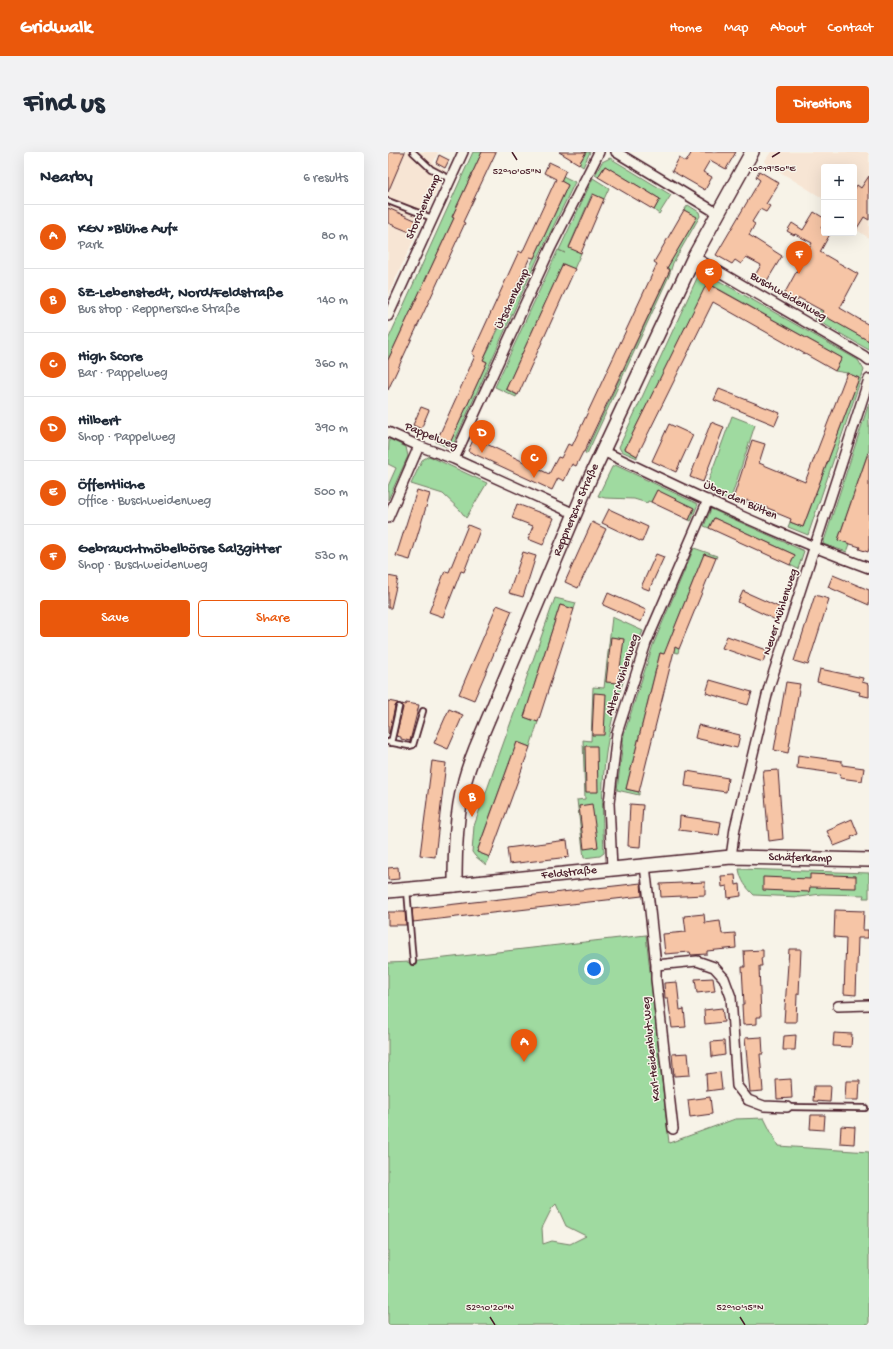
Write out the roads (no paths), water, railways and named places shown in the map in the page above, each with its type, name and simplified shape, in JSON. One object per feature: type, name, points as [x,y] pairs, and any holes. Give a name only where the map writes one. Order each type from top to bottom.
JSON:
[{"type":"street","name":"Storchenkamp","points":[[388,316],[463,152]]},
{"type":"street","name":"Ütschenkamp","points":[[454,459],[551,247],[598,152]]},
{"type":"street","points":[[616,152],[717,213]]},
{"type":"street","name":"Reppnersche Straße","points":[[455,885],[456,840],[465,780],[476,748],[603,451],[694,257],[752,152]]},
{"type":"street","name":"Buschweidenweg","points":[[694,257],[869,360]]},
{"type":"street","name":"Neuer Mühlenweg","points":[[731,857],[735,828],[769,687],[869,379]]},
{"type":"street","name":"Pappelweg","points":[[388,432],[419,446],[454,459],[575,514]]},
{"type":"street","points":[[388,518],[419,446]]},
{"type":"street","name":"Über den Bülten","points":[[603,451],[814,547],[869,568]]},
{"type":"street","name":"Alter Mühlenweg","points":[[612,869],[609,803],[617,733],[646,643],[708,500]]},
{"type":"street","name":"Feldstraße","points":[[388,891],[731,857]]},
{"type":"street","name":"Schäferkamp","points":[[731,857],[869,860]]},
{"type":"street","name":"Karl-Heidenblut-Weg","points":[[646,865],[656,965],[656,979],[673,1129]]},
{"type":"street","points":[[656,965],[697,961],[714,967],[724,978],[731,997],[737,1086],[748,1100],[764,1106],[787,1107]]},
{"type":"street","points":[[838,1006],[869,1005]]},
{"type":"lane","points":[[414,152],[431,169],[450,179]]},
{"type":"lane","points":[[388,201],[432,218]]},
{"type":"lane","points":[[400,707],[389,743],[409,746],[414,745],[424,711]]},
{"type":"lane","points":[[407,889],[413,962]]},
{"type":"lane","points":[[787,1107],[865,1108]]},
{"type":"place","name":"Gebrauchtmöbelbörse Salzgitter","points":[[799,274]]},
{"type":"place","name":"Öffentliche","points":[[709,292]]},
{"type":"place","name":"Hilbert","points":[[482,453]]},
{"type":"place","name":"High Score","points":[[534,478]]},
{"type":"place","name":"SZ-Lebenstedt, Nord/Feldstraße","points":[[472,817]]},
{"type":"place","name":"KGV »Blühe Auf«","points":[[524,1062]]}]
